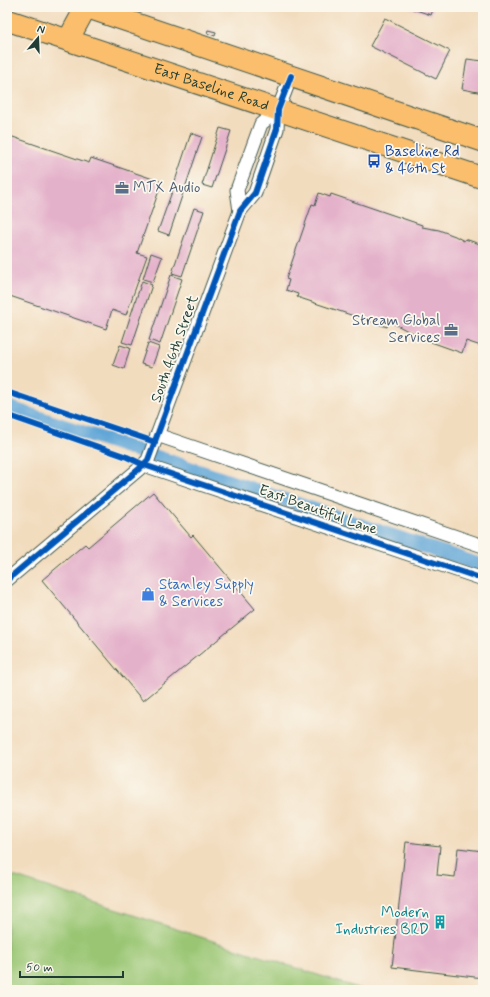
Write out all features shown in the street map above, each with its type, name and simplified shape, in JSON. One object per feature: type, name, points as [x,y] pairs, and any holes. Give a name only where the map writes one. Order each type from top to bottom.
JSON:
[{"type":"main road","points":[[68,40],[86,7],[483,141]]},
{"type":"main road","name":"East Baseline Road","points":[[7,20],[483,178]]},
{"type":"street","name":"South 46th Street","points":[[7,580],[146,462],[153,447],[240,211],[255,192],[276,129],[278,110],[291,76]]},
{"type":"street","name":"East Beautiful Lane","points":[[157,434],[483,546]]},
{"type":"street","name":"East Beautiful Lane","points":[[146,462],[483,579]]},
{"type":"green space","points":[[7,874],[364,990],[7,990]]},
{"type":"building","points":[[407,7],[434,7],[431,15]]},
{"type":"building","points":[[385,18],[450,51],[436,79],[370,46]]},
{"type":"building","points":[[208,30],[216,32],[215,36],[207,33]]},
{"type":"building","points":[[467,59],[483,61],[483,93],[462,89]]},
{"type":"building","points":[[220,128],[231,131],[212,188],[202,185]]},
{"type":"building","points":[[191,133],[202,137],[185,188],[174,184]]},
{"type":"building","points":[[7,135],[89,163],[91,158],[162,182],[137,253],[147,256],[126,315],[112,310],[106,329],[7,295]]},
{"type":"building","points":[[174,186],[184,190],[169,235],[158,231]]},
{"type":"building","points":[[319,193],[330,197],[331,194],[422,225],[422,227],[439,230],[464,241],[465,239],[483,245],[483,339],[481,346],[466,341],[462,353],[431,342],[433,337],[408,331],[389,321],[387,327],[297,297],[298,294],[286,290],[289,280],[286,279],[312,204],[315,205]]},
{"type":"building","points":[[194,208],[204,211],[182,276],[172,273]]},
{"type":"building","points":[[151,253],[162,257],[153,282],[143,279]]},
{"type":"building","points":[[171,275],[182,279],[160,344],[149,340]]},
{"type":"building","points":[[142,281],[152,285],[132,345],[122,342]]},
{"type":"building","points":[[148,343],[159,347],[152,367],[141,364]]},
{"type":"building","points":[[120,345],[130,348],[124,369],[113,365]]},
{"type":"building","name":"Stanley Supply & Services","points":[[153,492],[191,537],[193,535],[255,609],[143,701],[42,580],[85,544],[88,547]]},
{"type":"building","name":"Modern Industries BRD","points":[[406,842],[440,846],[437,875],[455,877],[458,848],[483,851],[483,978],[392,967]]},
{"type":"waterway","points":[[7,407],[483,566]]},
{"type":"cycle path","points":[[7,580],[148,460],[240,211],[255,193],[277,129],[278,110],[291,76]]},
{"type":"cycle path","points":[[7,392],[155,442]]},
{"type":"cycle path","points":[[7,415],[127,457],[144,465],[483,579]]},
{"type":"place","name":"Baseline Rd & 46th St","points":[[374,161]]},
{"type":"place","name":"MTX Audio","points":[[122,188]]},
{"type":"place","name":"Stream Global Services","points":[[451,330]]},
{"type":"place","name":"Stanley Supply & Services","points":[[148,594]]},
{"type":"place","name":"Modern Industries BRD","points":[[440,922]]}]
